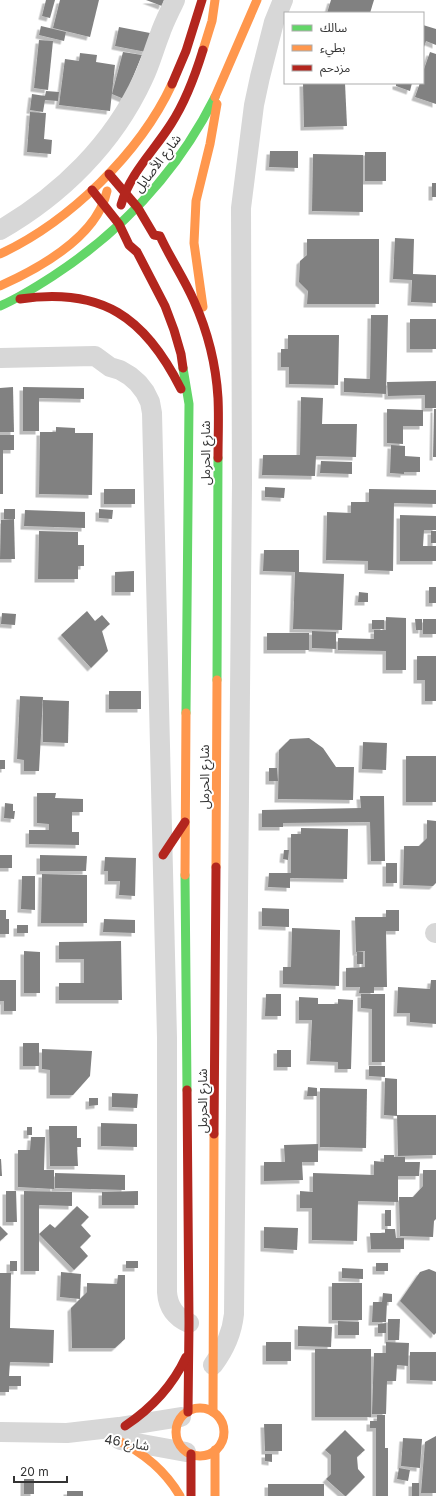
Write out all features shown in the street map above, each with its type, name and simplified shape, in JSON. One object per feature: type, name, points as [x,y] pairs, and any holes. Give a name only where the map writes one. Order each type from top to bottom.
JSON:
[{"type":"street","points":[[0,230],[23,217],[45,201],[86,164],[103,143],[118,123],[142,80],[175,0]]},
{"type":"street","points":[[0,254],[38,232],[70,209],[109,174],[124,158],[146,129],[165,99],[180,67],[202,0]]},
{"type":"street","points":[[119,224],[120,210],[125,193],[134,176],[166,132],[190,88],[210,26],[215,0]]},
{"type":"street","name":"شارع الأصايل","points":[[0,306],[57,274],[79,259],[138,208],[161,183],[193,137],[232,61],[257,0]]},
{"type":"street","points":[[213,1365],[228,1341],[234,1314],[242,500],[241,208],[254,105],[274,22],[283,0]]},
{"type":"street","points":[[208,338],[194,243],[194,223],[196,201],[210,144],[219,87]]},
{"type":"street","points":[[0,286],[31,270],[76,238],[94,221],[107,194],[109,174]]},
{"type":"street","name":"شارع الحرمل","points":[[109,174],[138,208],[154,235],[160,236],[170,258],[188,288],[198,309],[208,338],[215,367],[218,397],[213,1412]]},
{"type":"street","name":"شارع الحرمل","points":[[92,190],[119,224],[129,245],[137,252],[165,306],[181,354],[189,404],[185,822],[189,1323],[184,1414]]},
{"type":"street","points":[[11,301],[33,297],[55,296],[77,298],[113,309],[125,316],[143,333],[159,352],[173,372],[189,404]]},
{"type":"street","points":[[0,358],[95,356],[110,367],[120,370],[130,376],[145,392],[150,402],[152,413],[167,1038],[167,1292],[173,1311],[177,1316],[189,1323]]},
{"type":"street","points":[[163,855],[185,822]]},
{"type":"street","points":[[180,1496],[169,1479],[158,1467],[136,1450],[121,1433],[144,1414],[163,1395],[182,1368],[188,1353]]},
{"type":"street","points":[[200,1408],[213,1412],[221,1422],[224,1434],[220,1446],[211,1453],[201,1456],[189,1453],[179,1444],[176,1438],[177,1426],[184,1414],[200,1408]]},
{"type":"street","name":"شارع 46","points":[[121,1433],[184,1414]]},
{"type":"street","name":"شارع 46","points":[[0,1432],[121,1433],[189,1453]]},
{"type":"street","points":[[215,1450],[215,1496]]},
{"type":"street","points":[[189,1453],[191,1496]]},
{"type":"building","points":[[46,0],[55,0],[50,18],[42,16]]},
{"type":"building","points":[[60,0],[99,0],[90,37],[53,28]]},
{"type":"building","points":[[146,0],[164,0],[162,6]]},
{"type":"building","points":[[331,0],[374,0],[370,12],[327,12]]},
{"type":"building","points":[[424,25],[436,29],[436,45],[426,41],[424,47]]},
{"type":"building","points":[[41,26],[66,32],[64,41],[39,35]]},
{"type":"building","points":[[119,27],[150,33],[146,52],[115,46]]},
{"type":"building","points":[[39,40],[53,41],[48,90],[34,88]]},
{"type":"building","points":[[123,52],[142,55],[124,99],[112,94]]},
{"type":"building","points":[[430,52],[436,54],[436,104],[415,97],[420,84],[424,84],[424,69]]},
{"type":"building","points":[[80,53],[97,55],[96,62],[115,65],[110,111],[59,105],[65,59],[79,61]]},
{"type":"building","points":[[303,84],[345,84],[347,126],[304,127]]},
{"type":"building","points":[[396,84],[412,84],[410,91],[396,86]]},
{"type":"building","points":[[46,91],[59,92],[58,101],[45,100],[43,112],[30,110],[32,94],[45,96]]},
{"type":"building","points":[[30,112],[46,113],[44,139],[52,140],[51,154],[27,152]]},
{"type":"building","points":[[270,151],[298,151],[298,168],[269,167]]},
{"type":"building","points":[[365,152],[386,152],[386,181],[365,181]]},
{"type":"building","points":[[313,154],[363,155],[363,212],[312,211]]},
{"type":"building","points":[[432,183],[436,183],[436,197],[432,197]]},
{"type":"building","points":[[395,238],[414,239],[413,274],[436,275],[436,303],[411,302],[412,280],[393,279]]},
{"type":"building","points":[[307,239],[379,239],[379,304],[307,304],[308,291],[299,282],[300,261],[307,255]]},
{"type":"building","points":[[371,315],[388,315],[386,394],[344,392],[344,378],[370,379]]},
{"type":"building","points":[[410,319],[436,319],[436,349],[410,349]]},
{"type":"building","points":[[288,335],[339,335],[338,385],[289,384],[289,367],[281,367],[281,349],[288,349]]},
{"type":"building","points":[[436,381],[436,408],[425,408],[425,395],[388,396],[387,382]]},
{"type":"building","points":[[13,387],[14,432],[0,432],[0,388]]},
{"type":"building","points":[[23,387],[84,388],[84,399],[39,398],[39,431],[23,431]]},
{"type":"building","points":[[301,397],[323,398],[322,424],[357,424],[356,457],[316,456],[315,476],[262,475],[263,455],[300,455]]},
{"type":"building","points":[[387,409],[423,410],[423,426],[403,426],[403,444],[387,443]]},
{"type":"building","points":[[434,409],[436,409],[436,457],[433,457]]},
{"type":"building","points":[[56,427],[75,428],[75,433],[93,433],[92,495],[39,494],[40,432],[56,432]]},
{"type":"building","points":[[0,435],[14,435],[14,450],[3,450],[3,494],[0,494]]},
{"type":"building","points":[[391,445],[405,446],[405,456],[420,457],[420,472],[404,472],[404,474],[390,473]]},
{"type":"building","points":[[321,461],[352,462],[352,474],[320,473]]},
{"type":"building","points":[[265,487],[285,488],[284,498],[265,497]]},
{"type":"building","points":[[104,489],[135,489],[135,504],[104,504]]},
{"type":"building","points":[[369,489],[436,490],[436,504],[394,503],[393,571],[368,570],[368,561],[326,560],[327,512],[351,513],[351,502],[369,502]]},
{"type":"building","points":[[4,509],[15,509],[15,519],[4,519]]},
{"type":"building","points":[[99,509],[113,510],[112,519],[99,518]]},
{"type":"building","points":[[25,510],[85,512],[85,528],[24,526]]},
{"type":"building","points":[[400,515],[436,516],[436,530],[424,530],[423,546],[436,546],[436,561],[400,561]]},
{"type":"building","points":[[14,519],[15,559],[0,559],[1,520]]},
{"type":"building","points":[[39,531],[78,532],[78,545],[84,545],[84,566],[78,566],[78,579],[38,579]]},
{"type":"building","points":[[431,531],[436,531],[436,543],[431,543]]},
{"type":"building","points":[[264,550],[299,550],[299,572],[344,574],[342,630],[293,629],[295,572],[263,571]]},
{"type":"building","points":[[134,571],[134,592],[115,592],[115,572]]},
{"type":"building","points":[[429,587],[436,587],[436,603],[429,603]]},
{"type":"building","points":[[359,592],[368,593],[368,602],[358,602]]},
{"type":"building","points":[[87,611],[95,621],[102,615],[110,624],[102,631],[108,651],[91,668],[61,635]]},
{"type":"building","points":[[2,613],[16,614],[15,625],[1,624]]},
{"type":"building","points":[[386,617],[406,618],[406,670],[386,670],[386,651],[338,650],[338,638],[374,639],[374,630],[386,630]]},
{"type":"building","points":[[415,619],[422,619],[422,630],[416,630]]},
{"type":"building","points":[[423,619],[436,619],[436,634],[423,634]]},
{"type":"building","points":[[372,620],[384,620],[384,629],[372,629]]},
{"type":"building","points":[[312,631],[336,632],[336,649],[312,648]]},
{"type":"building","points":[[267,633],[309,633],[309,650],[267,650]]},
{"type":"building","points":[[417,656],[436,656],[436,701],[425,701],[425,680],[417,680]]},
{"type":"building","points":[[109,691],[141,691],[141,709],[109,709]]},
{"type":"building","points":[[20,696],[43,697],[39,771],[24,771],[24,760],[17,759]]},
{"type":"building","points":[[43,700],[69,701],[68,743],[43,742]]},
{"type":"building","points":[[309,738],[323,748],[336,767],[354,767],[353,800],[278,799],[279,750],[290,739]]},
{"type":"building","points":[[363,742],[387,743],[386,770],[362,769]]},
{"type":"building","points":[[406,756],[436,756],[436,802],[406,802]]},
{"type":"building","points":[[0,760],[5,760],[5,769],[0,769]]},
{"type":"building","points":[[269,768],[277,768],[278,781],[269,781]]},
{"type":"building","points":[[37,793],[56,793],[55,798],[83,799],[83,812],[72,812],[72,832],[79,832],[79,845],[29,844],[29,830],[49,830],[49,824],[37,823]]},
{"type":"building","points":[[360,796],[384,796],[385,861],[371,861],[370,822],[283,823],[283,827],[262,827],[262,810],[361,808]]},
{"type":"building","points":[[5,803],[13,804],[13,811],[15,811],[14,819],[4,818]]},
{"type":"building","points":[[427,820],[436,821],[436,883],[433,886],[403,885],[404,846],[419,846],[427,838]]},
{"type":"building","points":[[301,828],[348,829],[347,879],[290,878],[290,888],[268,887],[269,873],[291,873],[291,834],[301,834]]},
{"type":"building","points":[[284,850],[289,850],[288,860],[283,859]]},
{"type":"building","points":[[0,855],[12,855],[12,868],[0,868]]},
{"type":"building","points":[[40,855],[87,856],[86,871],[40,871]]},
{"type":"building","points":[[105,857],[136,858],[135,896],[119,895],[120,881],[108,881],[108,871],[104,871]]},
{"type":"building","points":[[386,863],[397,863],[397,883],[386,883]]},
{"type":"building","points":[[42,874],[87,875],[87,923],[41,923]]},
{"type":"building","points":[[22,876],[35,876],[35,910],[21,909]]},
{"type":"building","points":[[262,908],[289,909],[289,927],[262,926]]},
{"type":"building","points":[[0,910],[6,910],[6,919],[9,919],[9,934],[0,934]]},
{"type":"building","points":[[386,910],[399,910],[399,931],[386,931],[387,987],[374,987],[374,993],[359,993],[360,987],[346,987],[346,968],[365,967],[365,951],[356,952],[355,917],[386,917]]},
{"type":"building","points":[[104,919],[135,920],[135,933],[103,932]]},
{"type":"building","points":[[17,925],[28,925],[28,933],[17,933]]},
{"type":"building","points":[[292,928],[340,930],[339,986],[283,984],[283,967],[291,967]]},
{"type":"building","points":[[121,941],[122,1000],[59,1000],[59,983],[84,983],[84,959],[59,959],[59,942]]},
{"type":"building","points":[[24,951],[40,952],[40,993],[24,993]]},
{"type":"building","points":[[357,952],[363,952],[363,964],[357,964]]},
{"type":"building","points":[[0,980],[16,980],[16,1011],[4,1011],[4,1001],[0,1001]]},
{"type":"building","points":[[431,980],[436,980],[436,1024],[410,1022],[410,1013],[397,1013],[398,987],[430,989]]},
{"type":"building","points":[[266,994],[281,994],[281,1016],[265,1016]]},
{"type":"building","points":[[361,994],[385,994],[385,1062],[372,1062],[372,1009],[361,1008]]},
{"type":"building","points":[[299,997],[318,998],[318,1004],[338,1004],[338,999],[353,1000],[351,1069],[338,1069],[338,1062],[310,1061],[312,1020],[299,1020]]},
{"type":"building","points":[[23,1043],[39,1043],[39,1066],[23,1066]]},
{"type":"building","points":[[42,1049],[92,1051],[90,1076],[73,1095],[50,1095],[50,1070],[42,1069]]},
{"type":"building","points":[[277,1050],[291,1050],[291,1067],[277,1067]]},
{"type":"building","points":[[369,1066],[385,1066],[385,1077],[369,1076]]},
{"type":"building","points":[[385,1078],[397,1079],[397,1116],[384,1115]]},
{"type":"building","points":[[308,1087],[317,1088],[317,1096],[307,1096]]},
{"type":"building","points":[[320,1088],[367,1089],[366,1148],[320,1147]]},
{"type":"building","points":[[112,1093],[138,1094],[137,1108],[112,1107]]},
{"type":"building","points":[[89,1098],[98,1098],[98,1105],[89,1106]]},
{"type":"building","points":[[397,1115],[436,1115],[436,1155],[398,1156]]},
{"type":"building","points":[[101,1123],[137,1124],[137,1147],[101,1146]]},
{"type":"building","points":[[49,1126],[77,1126],[77,1138],[81,1138],[81,1147],[77,1147],[78,1166],[50,1166]]},
{"type":"building","points":[[27,1127],[32,1127],[32,1135],[27,1135]]},
{"type":"building","points":[[31,1137],[45,1137],[44,1170],[54,1170],[54,1189],[18,1187],[18,1150],[30,1150]]},
{"type":"building","points":[[318,1144],[318,1162],[302,1162],[303,1180],[264,1181],[264,1162],[285,1162],[284,1145]]},
{"type":"building","points":[[384,1155],[405,1157],[405,1162],[420,1162],[419,1176],[398,1176],[398,1202],[358,1201],[357,1241],[312,1240],[312,1208],[300,1208],[300,1191],[313,1192],[313,1173],[374,1175],[374,1161],[384,1162]]},
{"type":"building","points":[[1,1159],[2,1176],[0,1176]]},
{"type":"building","points":[[423,1170],[436,1170],[436,1219],[434,1221],[433,1237],[400,1236],[399,1197],[413,1197],[423,1186]]},
{"type":"building","points":[[55,1173],[125,1175],[125,1190],[55,1188]]},
{"type":"building","points":[[6,1191],[16,1191],[17,1222],[6,1222]]},
{"type":"building","points":[[24,1191],[72,1192],[72,1206],[39,1205],[39,1271],[24,1271]]},
{"type":"building","points":[[138,1191],[138,1205],[102,1205],[102,1192]]},
{"type":"building","points":[[77,1206],[89,1217],[81,1225],[91,1236],[80,1247],[88,1256],[74,1270],[39,1234],[50,1224],[55,1228]]},
{"type":"building","points":[[385,1210],[391,1210],[391,1226],[385,1226]]},
{"type":"building","points":[[0,1226],[8,1234],[0,1241]]},
{"type":"building","points":[[264,1227],[298,1228],[297,1250],[264,1248]]},
{"type":"building","points":[[385,1229],[395,1229],[396,1238],[404,1238],[404,1249],[371,1249],[370,1233],[385,1233]]},
{"type":"building","points":[[10,1261],[17,1261],[17,1271],[10,1271]]},
{"type":"building","points":[[126,1261],[138,1261],[138,1268],[126,1268]]},
{"type":"building","points":[[376,1263],[388,1263],[388,1271],[376,1271]]},
{"type":"building","points":[[342,1268],[363,1269],[363,1279],[342,1278]]},
{"type":"building","points":[[429,1269],[436,1272],[436,1333],[434,1335],[400,1301],[420,1272]]},
{"type":"building","points":[[61,1272],[81,1274],[80,1299],[60,1297]]},
{"type":"building","points":[[0,1273],[11,1273],[10,1328],[54,1330],[53,1363],[10,1362],[9,1376],[21,1376],[21,1386],[9,1386],[9,1392],[0,1392]]},
{"type":"building","points":[[118,1275],[125,1275],[125,1339],[115,1348],[72,1348],[71,1308],[87,1292],[87,1283],[117,1284]]},
{"type":"building","points":[[332,1283],[362,1283],[362,1320],[332,1320]]},
{"type":"building","points":[[383,1293],[392,1294],[392,1302],[387,1302],[386,1322],[372,1322],[373,1302],[382,1302]]},
{"type":"building","points":[[388,1319],[400,1319],[399,1340],[388,1340]]},
{"type":"building","points":[[338,1321],[359,1322],[359,1335],[338,1335]]},
{"type":"building","points":[[386,1323],[386,1333],[378,1333],[378,1324]]},
{"type":"building","points":[[298,1326],[332,1327],[331,1347],[298,1346]]},
{"type":"building","points":[[266,1342],[291,1342],[291,1361],[266,1361]]},
{"type":"building","points":[[386,1342],[409,1343],[408,1366],[397,1365],[396,1381],[387,1381],[386,1414],[372,1414],[374,1353],[386,1353]]},
{"type":"building","points":[[315,1349],[371,1349],[371,1417],[315,1417]]},
{"type":"building","points":[[410,1352],[436,1352],[436,1381],[410,1380]]},
{"type":"building","points":[[377,1415],[385,1415],[385,1448],[388,1448],[388,1496],[376,1496],[376,1428],[370,1428],[370,1421],[377,1421]]},
{"type":"building","points":[[264,1424],[282,1424],[282,1451],[265,1451]]},
{"type":"building","points":[[345,1430],[365,1450],[357,1457],[358,1469],[365,1477],[346,1496],[326,1479],[331,1474],[331,1455],[325,1450]]},
{"type":"building","points":[[436,1436],[436,1493],[421,1493],[425,1442]]},
{"type":"building","points":[[403,1438],[422,1439],[420,1468],[401,1466]]},
{"type":"building","points":[[265,1454],[272,1454],[272,1462],[265,1461]]},
{"type":"building","points":[[399,1468],[410,1470],[408,1481],[397,1479]]},
{"type":"building","points":[[24,1479],[34,1479],[34,1494],[24,1494]]},
{"type":"building","points":[[412,1483],[419,1483],[419,1496],[412,1496]]},
{"type":"building","points":[[268,1484],[324,1484],[324,1496],[268,1496]]},
{"type":"building","points":[[67,1491],[83,1491],[83,1496],[67,1496]]},
{"type":"traffic: fast","points":[[0,306],[53,276],[78,258],[125,219],[166,174],[184,150],[215,97]]},
{"type":"traffic: fast","points":[[183,368],[189,404],[186,713]]},
{"type":"traffic: fast","points":[[217,680],[218,458]]},
{"type":"traffic: fast","points":[[185,875],[187,1090]]},
{"type":"traffic: slow","points":[[203,50],[212,21],[215,0]]},
{"type":"traffic: slow","points":[[215,97],[257,0]]},
{"type":"traffic: slow","points":[[0,254],[51,224],[100,183],[122,160],[141,135],[158,110],[172,84]]},
{"type":"traffic: slow","points":[[203,307],[194,243],[196,201],[210,144],[217,104]]},
{"type":"traffic: slow","points":[[0,286],[16,279],[49,260],[79,237],[92,223],[101,208],[107,191]]},
{"type":"traffic: slow","points":[[216,867],[217,680]]},
{"type":"traffic: slow","points":[[185,875],[186,713]]},
{"type":"traffic: slow","points":[[213,1412],[214,1134]]},
{"type":"traffic: slow","points":[[200,1408],[209,1410],[217,1415],[222,1423],[224,1432],[222,1441],[217,1449],[209,1454],[200,1456],[191,1454],[183,1449],[178,1441],[176,1432],[178,1423],[183,1415],[191,1410],[200,1408]]},
{"type":"traffic: slow","points":[[117,1440],[145,1457],[161,1470],[180,1496]]},
{"type":"traffic: slow","points":[[215,1450],[215,1496]]},
{"type":"traffic: jam","points":[[172,84],[186,51],[202,0]]},
{"type":"traffic: jam","points":[[121,205],[125,193],[136,172],[164,134],[186,97],[203,50]]},
{"type":"traffic: jam","points":[[109,174],[138,208],[154,235],[160,236],[199,312],[210,348],[217,386],[218,458]]},
{"type":"traffic: jam","points":[[92,190],[119,224],[129,245],[137,252],[165,306],[181,354],[183,368]]},
{"type":"traffic: jam","points":[[20,299],[49,296],[75,298],[97,303],[118,312],[136,326],[152,343],[167,364],[181,389]]},
{"type":"traffic: jam","points":[[163,855],[185,822]]},
{"type":"traffic: jam","points":[[214,1134],[216,867]]},
{"type":"traffic: jam","points":[[187,1090],[189,1323],[188,1412]]},
{"type":"traffic: jam","points":[[125,1426],[144,1412],[168,1387],[186,1357]]},
{"type":"traffic: jam","points":[[191,1454],[191,1496]]}]
